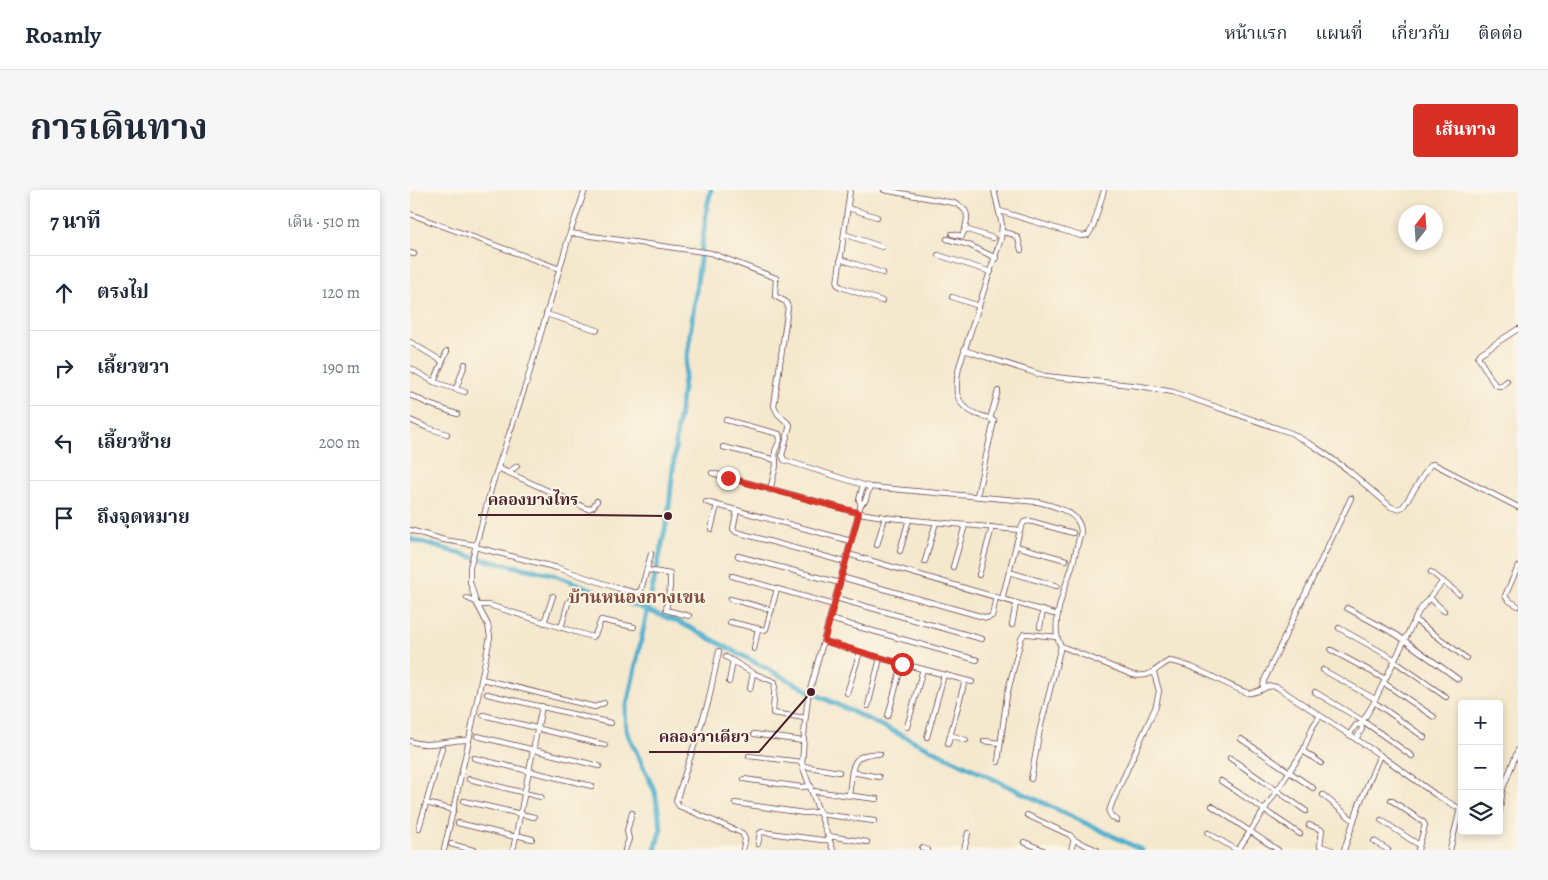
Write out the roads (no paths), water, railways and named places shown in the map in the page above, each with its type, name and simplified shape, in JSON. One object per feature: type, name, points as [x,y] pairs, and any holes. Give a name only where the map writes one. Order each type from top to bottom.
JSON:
[{"type":"street","points":[[444,850],[490,636],[488,625],[477,603],[469,574],[498,468],[585,190]]},
{"type":"street","points":[[850,190],[838,286],[882,300]]},
{"type":"street","points":[[884,190],[954,203],[961,206],[966,211],[965,229],[962,236],[952,234]]},
{"type":"street","points":[[977,496],[994,421],[967,410],[957,397],[955,388],[962,356],[996,258],[1002,232],[1000,211],[994,190]]},
{"type":"street","points":[[1000,211],[1081,236],[1088,236],[1093,227],[1104,190]]},
{"type":"street","points":[[848,208],[877,217]]},
{"type":"street","points":[[410,214],[560,270]]},
{"type":"street","points":[[965,229],[993,238]]},
{"type":"street","points":[[1002,232],[1012,234],[1018,238],[1021,250]]},
{"type":"street","points":[[570,233],[692,252],[710,253],[774,276],[776,281],[774,293],[777,298],[786,302],[788,307],[774,406],[778,414],[790,425],[782,458],[805,468],[870,487],[977,496],[1050,505],[1063,510],[1080,523],[1081,532],[1060,602],[1057,638],[1061,646],[1040,729],[1031,779]]},
{"type":"street","points":[[844,234],[882,247]]},
{"type":"street","points":[[947,239],[969,245],[996,258]]},
{"type":"street","points":[[938,255],[991,272]]},
{"type":"street","points":[[840,259],[883,274]]},
{"type":"street","points":[[952,298],[979,306]]},
{"type":"street","points":[[546,314],[597,330]]},
{"type":"street","points":[[1507,381],[1501,386],[1495,385],[1478,357],[1518,329]]},
{"type":"street","points":[[410,342],[442,361]]},
{"type":"street","points":[[964,350],[1045,376],[1140,386],[1173,392],[1290,433],[1321,450],[1348,470],[1391,507],[1397,509],[1403,507],[1430,465],[1434,464],[1518,507]]},
{"type":"street","points":[[434,382],[447,351]]},
{"type":"street","points":[[456,389],[465,364]]},
{"type":"street","points":[[410,368],[434,382],[465,392]]},
{"type":"street","points":[[990,419],[998,391]]},
{"type":"street","points":[[410,395],[457,414]]},
{"type":"street","points":[[410,420],[447,434]]},
{"type":"street","points":[[726,420],[779,434],[780,440],[775,451],[776,466],[770,490]]},
{"type":"street","points":[[723,447],[776,460]]},
{"type":"street","points":[[508,473],[517,466]]},
{"type":"street","points":[[498,468],[588,508],[597,501]]},
{"type":"street","points":[[712,474],[859,513],[1020,530]]},
{"type":"street","points":[[833,850],[802,764],[803,741],[808,697],[859,513],[861,504],[859,500],[863,485]]},
{"type":"street","points":[[861,504],[865,501],[870,487]]},
{"type":"street","points":[[1263,689],[1264,681],[1275,657],[1351,498]]},
{"type":"street","points":[[706,502],[851,541]]},
{"type":"street","points":[[711,529],[717,505]]},
{"type":"street","points":[[737,510],[733,528],[736,532],[845,562]]},
{"type":"street","points":[[877,545],[885,517]]},
{"type":"street","points":[[900,551],[908,519]]},
{"type":"street","points":[[841,577],[987,618],[992,616],[1009,572],[1022,525],[1027,521],[1074,533]]},
{"type":"street","points":[[925,561],[936,522]]},
{"type":"street","points":[[953,567],[965,525]]},
{"type":"street","points":[[979,574],[992,527]]},
{"type":"street","points":[[410,530],[565,570],[637,593],[642,590],[649,570],[651,554]]},
{"type":"street","points":[[1016,546],[1066,560]]},
{"type":"street","points":[[848,554],[1054,614]]},
{"type":"street","points":[[738,556],[840,583]]},
{"type":"street","points":[[1518,567],[1505,596],[1518,606]]},
{"type":"street","points":[[649,570],[662,571],[670,576],[666,610],[690,616]]},
{"type":"street","points":[[1009,572],[1057,586]]},
{"type":"street","points":[[1431,572],[1459,594]]},
{"type":"street","points":[[732,576],[834,605]]},
{"type":"street","points":[[1349,735],[1356,725],[1362,722],[1375,701],[1419,611],[1443,581]]},
{"type":"street","points":[[730,622],[764,630],[767,627],[777,589]]},
{"type":"street","points":[[561,628],[568,603],[574,595]]},
{"type":"street","points":[[544,623],[553,596]]},
{"type":"street","points":[[467,598],[477,603],[592,637],[595,635],[601,620],[634,627]]},
{"type":"street","points":[[836,598],[982,639]]},
{"type":"street","points":[[1430,598],[1444,611]]},
{"type":"street","points":[[730,599],[772,610]]},
{"type":"street","points":[[1012,625],[1016,603]]},
{"type":"street","points":[[1347,608],[1404,640],[1458,679]]},
{"type":"street","points":[[1040,627],[1043,610]]},
{"type":"street","points":[[830,619],[977,660]]},
{"type":"street","points":[[1415,620],[1466,658]]},
{"type":"street","points":[[1339,628],[1394,660],[1446,697]]},
{"type":"street","points":[[754,649],[758,629]]},
{"type":"street","points":[[998,762],[1007,695],[1021,639],[1024,634],[1057,638]]},
{"type":"street","points":[[824,641],[972,682]]},
{"type":"street","points":[[1061,646],[1133,675],[1143,677],[1154,673],[1169,661],[1176,662],[1248,693],[1254,694],[1268,686],[1277,687],[1380,755],[1428,790],[1458,808]]},
{"type":"street","points":[[1331,650],[1384,681],[1434,718]]},
{"type":"street","points":[[719,651],[708,703],[676,801],[679,806],[742,833],[745,839],[744,850]]},
{"type":"street","points":[[848,693],[860,652]]},
{"type":"street","points":[[726,657],[753,673],[776,683],[773,713],[805,718]]},
{"type":"street","points":[[868,706],[880,658]]},
{"type":"street","points":[[729,682],[733,662]]},
{"type":"street","points":[[888,716],[902,664]]},
{"type":"street","points":[[907,727],[923,669]]},
{"type":"street","points":[[1323,670],[1375,701],[1424,737]]},
{"type":"street","points":[[750,689],[753,673]]},
{"type":"street","points":[[1117,820],[1110,812],[1112,803],[1158,698],[1159,690],[1154,673]]},
{"type":"street","points":[[927,737],[944,675]]},
{"type":"street","points":[[482,679],[595,707],[604,704]]},
{"type":"street","points":[[948,744],[965,680]]},
{"type":"street","points":[[1315,692],[1412,756]]},
{"type":"street","points":[[487,694],[611,723]]},
{"type":"street","points":[[513,850],[542,706]]},
{"type":"street","points":[[483,715],[605,745]]},
{"type":"street","points":[[1208,833],[1237,850],[1303,751],[1313,726],[1320,716]]},
{"type":"street","points":[[1356,739],[1362,729],[1362,722]]},
{"type":"street","points":[[754,734],[803,741]]},
{"type":"street","points":[[950,735],[966,740]]},
{"type":"street","points":[[477,736],[599,766]]},
{"type":"street","points":[[1241,739],[1313,788]]},
{"type":"street","points":[[410,741],[430,745],[454,740],[469,740]]},
{"type":"street","points":[[984,741],[1000,743]]},
{"type":"street","points":[[419,828],[442,748]]},
{"type":"street","points":[[1503,790],[1518,750]]},
{"type":"street","points":[[1303,751],[1321,763]]},
{"type":"street","points":[[849,796],[853,765],[860,756],[868,753],[880,754]]},
{"type":"street","points":[[1344,850],[1380,755]]},
{"type":"street","points":[[749,756],[839,772]]},
{"type":"street","points":[[474,758],[592,786]]},
{"type":"street","points":[[1230,758],[1306,811]]},
{"type":"street","points":[[852,772],[879,777]]},
{"type":"street","points":[[469,779],[541,797]]},
{"type":"street","points":[[744,779],[877,799]]},
{"type":"street","points":[[1220,781],[1300,834]]},
{"type":"street","points":[[1323,795],[1354,821]]},
{"type":"street","points":[[1381,820],[1418,847],[1425,825],[1391,800]]},
{"type":"street","points":[[464,801],[534,817]]},
{"type":"street","points":[[426,803],[454,810]]},
{"type":"street","points":[[735,803],[874,821]]},
{"type":"street","points":[[1212,806],[1278,850]]},
{"type":"street","points":[[624,850],[629,839],[627,831],[632,813]]},
{"type":"street","points":[[1027,815],[1097,850]]},
{"type":"street","points":[[1450,850],[1458,821]]},
{"type":"street","points":[[458,824],[532,839]]},
{"type":"street","points":[[1309,825],[1322,830],[1320,846],[1332,850]]},
{"type":"street","points":[[758,844],[760,833],[762,832],[822,840],[829,838],[867,842]]},
{"type":"street","points":[[964,850],[968,833]]},
{"type":"street","points":[[1071,850],[1074,840]]},
{"type":"street","points":[[1374,841],[1388,850]]},
{"type":"street","points":[[1024,842],[1043,850]]},
{"type":"street","points":[[451,844],[473,850]]},
{"type":"street","points":[[922,848],[928,850]]},
{"type":"waterway","points":[[655,850],[661,828],[655,792],[626,730],[625,714],[668,516],[676,440],[707,207],[711,190]]},
{"type":"waterway","points":[[410,539],[476,558],[551,574],[681,623],[811,692],[1142,850]]},
{"type":"place","name":"คลองบางไทร","points":[[668,516]]},
{"type":"place","name":"คลองวาเดียว","points":[[811,692]]},
{"type":"district","name":"บ้านหนองกางเขน","points":[[637,597]]}]
